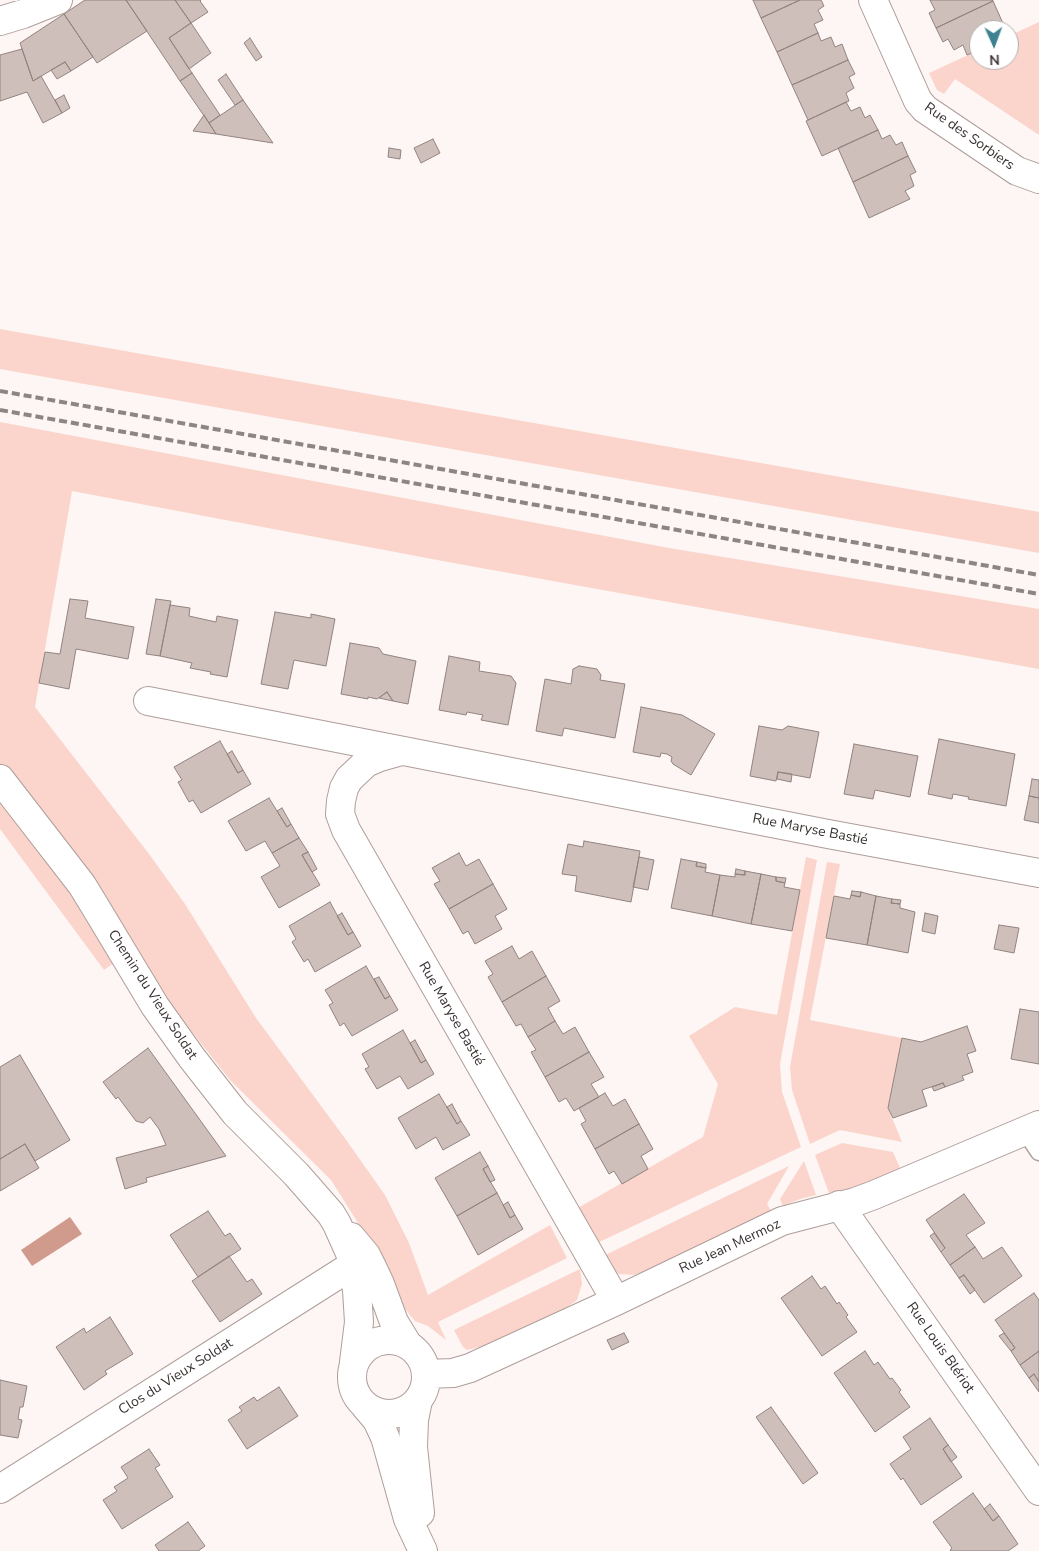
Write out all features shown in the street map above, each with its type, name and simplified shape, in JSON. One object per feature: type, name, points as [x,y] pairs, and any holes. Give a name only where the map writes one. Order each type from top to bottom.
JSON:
[{"type":"street","points":[[0,21],[24,14],[58,0]]},
{"type":"street","name":"Rue des Sorbiers","points":[[873,0],[918,101],[925,109],[1017,172],[1039,179]]},
{"type":"street","name":"Rue Maryse Bastié","points":[[148,701],[828,834],[1039,873]]},
{"type":"street","name":"Rue Maryse Bastié","points":[[404,750],[366,763],[349,779],[344,788],[340,814],[346,830],[616,1301]]},
{"type":"street","name":"Chemin du Vieux Soldat","points":[[0,778],[82,885],[155,1006],[192,1058],[235,1113],[313,1193],[337,1224],[358,1244],[366,1255],[380,1284],[394,1322],[408,1344]]},
{"type":"street","name":"Rue Jean Mermoz","points":[[426,1374],[461,1372],[782,1222],[855,1202],[1034,1136]]},
{"type":"street","name":"Rue Louis Blériot","points":[[839,1205],[1039,1491]]},
{"type":"street","name":"Chemin du Vieux Soldat","points":[[337,1224],[346,1243],[356,1290],[359,1322],[354,1362]]},
{"type":"street","name":"Clos du Vieux Soldat","points":[[0,1489],[352,1265]]},
{"type":"street","points":[[380,1340],[394,1340],[408,1344],[422,1360],[426,1374],[424,1388],[418,1400],[414,1420],[413,1447],[424,1551],[408,1519],[385,1437],[376,1420],[353,1390],[351,1376],[357,1356],[367,1346],[380,1340]]},
{"type":"street","points":[[366,1407],[379,1413],[393,1414],[407,1409],[418,1400]]},
{"type":"shaded area","points":[[1039,22],[1039,135],[955,79],[944,94],[937,90],[929,73],[969,55],[969,70],[1019,70],[1019,31]]},
{"type":"shaded area","points":[[0,329],[1039,512],[1039,553],[0,369]]},
{"type":"shaded area","points":[[0,422],[669,548],[1039,609],[1039,669],[448,562],[72,491],[35,707],[149,854],[185,904],[256,1018],[385,1195],[409,1243],[428,1295],[550,1225],[567,1258],[438,1322],[446,1340],[428,1326],[415,1321],[405,1309],[397,1287],[391,1288],[370,1242],[331,1180],[230,1080],[181,1018],[143,966],[134,949],[104,970],[0,829]]},
{"type":"shaded area","points":[[806,857],[817,860],[780,1064],[782,1092],[801,1147],[595,1244],[576,1209],[703,1137],[718,1084],[689,1036],[735,1007],[777,1015]]},
{"type":"shaded area","points":[[827,862],[840,864],[810,1020],[902,1038],[888,1108],[902,1142],[840,1130],[810,1144],[792,1090],[790,1067]]},
{"type":"shaded area","points":[[842,1143],[893,1152],[900,1168],[867,1184],[829,1193],[815,1155]]},
{"type":"shaded area","points":[[804,1161],[816,1195],[783,1206],[780,1199]]},
{"type":"shaded area","points":[[789,1166],[767,1204],[771,1211],[654,1268],[634,1275],[619,1274],[611,1269],[603,1256]]},
{"type":"shaded area","points":[[70,1217],[82,1234],[32,1266],[21,1250]]},
{"type":"shaded area","points":[[580,1269],[582,1284],[577,1300],[555,1316],[498,1343],[467,1350],[463,1347],[454,1330]]},
{"type":"building","points":[[85,0],[126,0],[147,31],[97,63],[64,14]]},
{"type":"building","points":[[126,0],[175,0],[191,23],[169,38],[192,73],[180,81]]},
{"type":"building","points":[[175,0],[201,0],[208,12],[191,23]]},
{"type":"building","points":[[753,0],[800,0],[761,18]]},
{"type":"building","points":[[800,0],[821,0],[824,6],[818,10],[823,20],[814,24],[818,33],[777,52],[761,18]]},
{"type":"building","points":[[930,0],[993,1],[936,28],[929,13],[935,10]]},
{"type":"building","points":[[993,1],[1002,20],[969,20],[969,54],[967,55],[963,45],[954,50],[948,39],[943,42],[936,28]]},
{"type":"building","points":[[64,14],[93,57],[71,71],[65,62],[33,81],[20,43]]},
{"type":"building","points":[[191,23],[211,53],[189,69],[169,38]]},
{"type":"building","points":[[818,33],[821,41],[831,37],[835,47],[842,44],[848,60],[792,85],[777,52]]},
{"type":"building","points":[[250,38],[262,57],[256,61],[244,43]]},
{"type":"building","points":[[22,49],[33,81],[41,76],[62,113],[43,123],[27,92],[0,101],[0,55]]},
{"type":"building","points":[[848,60],[855,74],[849,77],[854,88],[846,93],[849,101],[808,120],[792,85]]},
{"type":"building","points":[[65,62],[71,71],[57,79],[51,70]]},
{"type":"building","points":[[192,73],[220,115],[209,123],[180,81]]},
{"type":"building","points":[[226,74],[243,100],[235,105],[218,80]]},
{"type":"building","points":[[64,95],[70,108],[62,113],[55,100]]},
{"type":"building","points":[[243,100],[273,143],[216,134],[209,123]]},
{"type":"building","points":[[846,102],[851,111],[860,107],[865,118],[870,115],[878,130],[822,156],[806,121]]},
{"type":"building","points":[[204,115],[209,123],[216,134],[193,131]]},
{"type":"building","points":[[878,130],[882,139],[890,135],[896,145],[902,142],[908,156],[853,182],[838,148]]},
{"type":"building","points":[[433,139],[440,153],[421,163],[414,148]]},
{"type":"building","points":[[389,148],[401,150],[400,159],[388,157]]},
{"type":"building","points":[[908,156],[916,172],[910,175],[914,186],[905,191],[910,199],[869,218],[853,182]]},
{"type":"building","points":[[70,599],[88,601],[85,618],[134,627],[128,659],[76,649],[69,689],[39,683],[45,652],[60,654]]},
{"type":"building","points":[[156,599],[171,601],[160,656],[146,654]]},
{"type":"building","points":[[170,605],[190,608],[189,616],[216,622],[217,616],[238,620],[227,677],[190,668],[192,663],[160,656]]},
{"type":"building","points":[[275,612],[311,618],[311,614],[335,619],[326,666],[294,660],[288,689],[261,684]]},
{"type":"building","points":[[350,643],[379,648],[383,654],[416,661],[408,704],[393,701],[387,692],[377,699],[341,694]]},
{"type":"building","points":[[449,656],[480,662],[479,671],[511,676],[516,683],[508,725],[481,720],[483,715],[467,712],[466,715],[439,710]]},
{"type":"building","points":[[579,666],[597,669],[601,675],[600,680],[625,684],[615,738],[564,728],[562,736],[536,731],[545,679],[571,684],[573,669]]},
{"type":"building","points":[[387,692],[393,701],[379,698]]},
{"type":"building","points":[[641,707],[682,715],[715,734],[691,775],[673,764],[671,761],[672,757],[667,754],[661,753],[660,757],[633,752]]},
{"type":"building","points":[[759,726],[782,730],[788,726],[819,732],[810,778],[778,772],[776,781],[750,776]]},
{"type":"building","points":[[939,739],[1015,754],[1006,806],[968,799],[969,797],[953,794],[952,799],[928,794]]},
{"type":"building","points":[[220,741],[238,773],[243,770],[251,784],[201,813],[193,800],[189,802],[178,782],[182,780],[174,767]]},
{"type":"building","points":[[854,744],[918,756],[910,797],[875,790],[873,799],[844,794]]},
{"type":"building","points":[[232,751],[243,770],[238,773],[227,754]]},
{"type":"building","points":[[778,772],[792,774],[791,782],[777,779]]},
{"type":"building","points":[[1032,779],[1039,780],[1039,798],[1029,796]]},
{"type":"building","points":[[1029,796],[1039,798],[1039,823],[1024,820]]},
{"type":"building","points":[[269,798],[287,827],[291,824],[299,838],[272,853],[265,841],[246,851],[228,821]]},
{"type":"building","points":[[282,808],[291,824],[287,827],[277,811]]},
{"type":"building","points":[[299,838],[308,852],[302,855],[320,885],[279,908],[261,877],[280,866],[272,853]]},
{"type":"building","points":[[584,841],[640,851],[631,902],[575,891],[577,876],[562,874],[568,844],[583,847]]},
{"type":"building","points":[[308,852],[317,869],[312,872],[302,855]]},
{"type":"building","points":[[459,853],[466,866],[479,859],[493,884],[449,909],[434,884],[440,881],[432,868]]},
{"type":"building","points":[[639,857],[654,860],[648,890],[633,887]]},
{"type":"building","points":[[681,859],[697,862],[696,866],[706,868],[705,872],[720,875],[712,916],[671,908]]},
{"type":"building","points":[[697,862],[706,864],[706,868],[696,866]]},
{"type":"building","points":[[736,869],[745,871],[745,875],[735,874]]},
{"type":"building","points":[[745,871],[761,874],[751,924],[712,916],[720,875],[735,877],[735,874],[745,875]]},
{"type":"building","points":[[761,874],[776,877],[776,881],[785,883],[784,887],[800,890],[792,931],[751,924]]},
{"type":"building","points":[[776,877],[786,878],[785,883],[776,881]]},
{"type":"building","points":[[493,884],[507,909],[495,916],[502,929],[475,944],[468,931],[463,934],[449,909]]},
{"type":"building","points":[[852,891],[861,892],[860,897],[851,895]]},
{"type":"building","points":[[861,892],[876,896],[867,945],[826,938],[834,896],[850,899],[851,895],[860,897]]},
{"type":"building","points":[[876,896],[892,899],[891,903],[900,904],[900,908],[915,912],[908,953],[867,945]]},
{"type":"building","points":[[892,899],[901,900],[900,904],[891,903]]},
{"type":"building","points":[[330,902],[348,935],[353,932],[361,946],[315,972],[308,959],[304,962],[292,942],[296,939],[289,926]]},
{"type":"building","points":[[342,913],[353,932],[348,935],[337,916]]},
{"type":"building","points":[[925,913],[938,916],[935,934],[922,931]]},
{"type":"building","points":[[999,925],[1019,928],[1014,953],[994,949]]},
{"type":"building","points":[[512,946],[519,959],[532,951],[546,976],[502,1002],[488,977],[493,974],[485,961]]},
{"type":"building","points":[[366,966],[385,999],[390,996],[398,1010],[352,1036],[344,1023],[340,1026],[329,1005],[333,1003],[325,990]]},
{"type":"building","points":[[546,976],[560,1001],[548,1008],[555,1021],[528,1037],[521,1024],[516,1026],[502,1002]]},
{"type":"building","points":[[379,977],[390,996],[385,999],[374,979]]},
{"type":"building","points":[[1020,1009],[1039,1012],[1039,1064],[1011,1059]]},
{"type":"building","points":[[555,1021],[563,1034],[575,1027],[589,1052],[545,1077],[531,1052],[536,1050],[528,1037]]},
{"type":"building","points":[[967,1026],[976,1051],[967,1054],[973,1072],[962,1076],[964,1080],[945,1087],[943,1083],[922,1090],[927,1106],[893,1118],[888,1108],[902,1038],[921,1042]]},
{"type":"building","points":[[403,1030],[421,1063],[426,1060],[434,1074],[408,1089],[400,1076],[377,1089],[365,1069],[369,1067],[362,1054]]},
{"type":"building","points":[[415,1040],[426,1060],[421,1063],[410,1043]]},
{"type":"building","points":[[148,1048],[226,1156],[146,1178],[147,1182],[125,1189],[116,1158],[166,1145],[159,1129],[150,1117],[143,1123],[136,1121],[118,1097],[116,1099],[103,1082]]},
{"type":"building","points":[[589,1052],[604,1077],[591,1084],[599,1097],[574,1111],[566,1098],[559,1102],[545,1077]]},
{"type":"building","points":[[20,1055],[70,1140],[35,1161],[25,1144],[0,1159],[0,1067]]},
{"type":"building","points":[[943,1083],[945,1087],[934,1091],[932,1087]]},
{"type":"building","points":[[605,1093],[613,1106],[625,1099],[639,1124],[595,1149],[581,1124],[586,1121],[579,1108]]},
{"type":"building","points":[[439,1094],[457,1124],[461,1121],[470,1135],[443,1150],[436,1137],[416,1149],[398,1118]]},
{"type":"building","points":[[452,1104],[461,1121],[457,1124],[447,1107]]},
{"type":"building","points":[[639,1124],[653,1149],[641,1156],[648,1169],[622,1184],[614,1171],[609,1174],[595,1149]]},
{"type":"building","points":[[25,1144],[39,1168],[0,1191],[0,1159]]},
{"type":"building","points":[[480,1152],[488,1166],[483,1169],[497,1193],[457,1216],[435,1178]]},
{"type":"building","points":[[488,1166],[495,1180],[490,1182],[483,1169]]},
{"type":"building","points":[[497,1193],[510,1218],[515,1215],[523,1229],[478,1255],[457,1216]]},
{"type":"building","points":[[964,1194],[985,1223],[966,1235],[975,1247],[950,1265],[941,1252],[945,1248],[926,1220]]},
{"type":"building","points":[[508,1202],[515,1215],[510,1218],[503,1205]]},
{"type":"building","points":[[208,1211],[225,1236],[230,1233],[241,1249],[198,1277],[170,1235]]},
{"type":"building","points":[[934,1233],[945,1248],[941,1252],[930,1236]]},
{"type":"building","points":[[975,1247],[983,1259],[1002,1247],[1022,1276],[984,1303],[964,1275],[959,1278],[950,1265]]},
{"type":"building","points":[[229,1256],[247,1282],[252,1279],[262,1294],[220,1322],[192,1281]]},
{"type":"building","points":[[964,1275],[975,1290],[970,1294],[959,1278]]},
{"type":"building","points":[[812,1276],[821,1289],[825,1286],[837,1304],[839,1302],[848,1315],[846,1317],[857,1332],[822,1356],[781,1298]]},
{"type":"building","points":[[1034,1293],[1039,1300],[1039,1351],[1020,1365],[1011,1351],[1015,1348],[995,1320]]},
{"type":"building","points":[[110,1317],[133,1354],[105,1371],[107,1374],[84,1390],[56,1347],[84,1328],[86,1333]]},
{"type":"building","points":[[624,1333],[629,1342],[612,1350],[607,1340]]},
{"type":"building","points":[[1004,1333],[1015,1348],[1011,1351],[999,1336]]},
{"type":"building","points":[[865,1351],[874,1365],[878,1362],[890,1379],[892,1378],[910,1407],[875,1432],[834,1373]]},
{"type":"building","points":[[1039,1351],[1039,1382],[1034,1374],[1029,1378],[1020,1365]]},
{"type":"building","points":[[1034,1374],[1039,1382],[1039,1392],[1029,1378]]},
{"type":"building","points":[[0,1380],[27,1386],[23,1407],[20,1407],[18,1419],[22,1420],[18,1438],[0,1435]]},
{"type":"building","points":[[279,1387],[298,1416],[247,1449],[228,1420],[242,1411],[239,1407],[254,1397],[257,1401]]},
{"type":"building","points":[[771,1407],[818,1473],[803,1484],[756,1417]]},
{"type":"building","points":[[930,1418],[948,1445],[943,1449],[962,1477],[921,1505],[903,1478],[901,1480],[890,1464],[911,1449],[903,1437]]},
{"type":"building","points":[[948,1445],[957,1457],[951,1462],[943,1449]]},
{"type":"building","points":[[149,1449],[160,1465],[155,1468],[173,1497],[122,1529],[103,1500],[117,1491],[114,1487],[128,1478],[121,1467]]},
{"type":"building","points":[[973,1493],[993,1521],[999,1516],[1018,1544],[1008,1551],[950,1550],[952,1548],[933,1522]]},
{"type":"building","points":[[990,1504],[999,1516],[993,1521],[984,1509]]},
{"type":"building","points":[[188,1522],[205,1546],[198,1551],[159,1551],[155,1545]]},
{"type":"railway","points":[[0,391],[1039,575]]},
{"type":"railway","points":[[0,410],[1039,594]]}]
